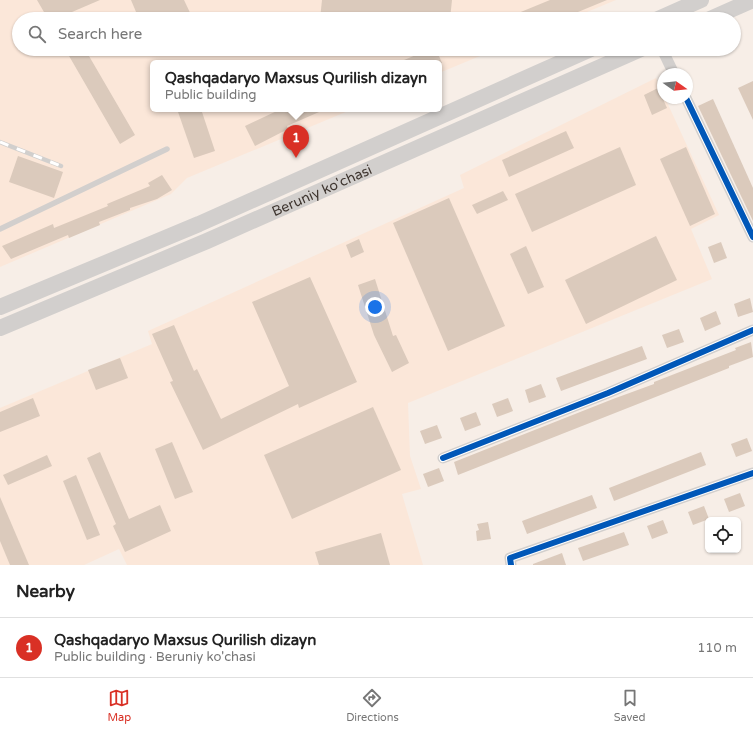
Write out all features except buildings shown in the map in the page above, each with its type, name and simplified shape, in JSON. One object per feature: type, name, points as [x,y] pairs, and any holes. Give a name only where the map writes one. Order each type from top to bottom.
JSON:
[{"type":"main road","points":[[674,12],[701,0]]},
{"type":"main road","points":[[726,12],[753,0]]},
{"type":"main road","name":"Beruniy ko'chasi","points":[[0,307],[199,224],[575,56]]},
{"type":"main road","name":"Beruniy ko'chasi","points":[[0,328],[207,241],[625,56]]},
{"type":"main road","points":[[199,224],[207,241]]},
{"type":"street","points":[[665,56],[671,68]]},
{"type":"street","points":[[689,104],[753,237]]},
{"type":"street","points":[[443,458],[608,393],[753,330]]},
{"type":"street","points":[[511,565],[510,558],[753,473]]},
{"type":"lane","points":[[0,229],[167,149]]},
{"type":"shaded area","points":[[0,0],[616,0],[587,12],[12,12],[12,56],[480,56],[442,72],[442,60],[150,60],[150,112],[346,112],[187,178],[171,194],[0,267]]},
{"type":"shaded area","points":[[656,78],[657,104],[668,104],[719,215],[691,229],[712,279],[408,403],[410,456],[421,489],[402,494],[423,565],[127,565],[119,549],[84,565],[0,565],[0,408],[152,344],[148,331],[464,188],[460,175]]},
{"type":"railway","points":[[0,142],[61,166]]},
{"type":"cycle path","points":[[689,104],[753,237]]},
{"type":"cycle path","points":[[443,458],[608,393],[753,330]]},
{"type":"cycle path","points":[[511,565],[510,558],[753,473]]},
{"type":"place","name":"Qashqadaryo Maxsus Qurilish dizayn","points":[[296,158]]}]
